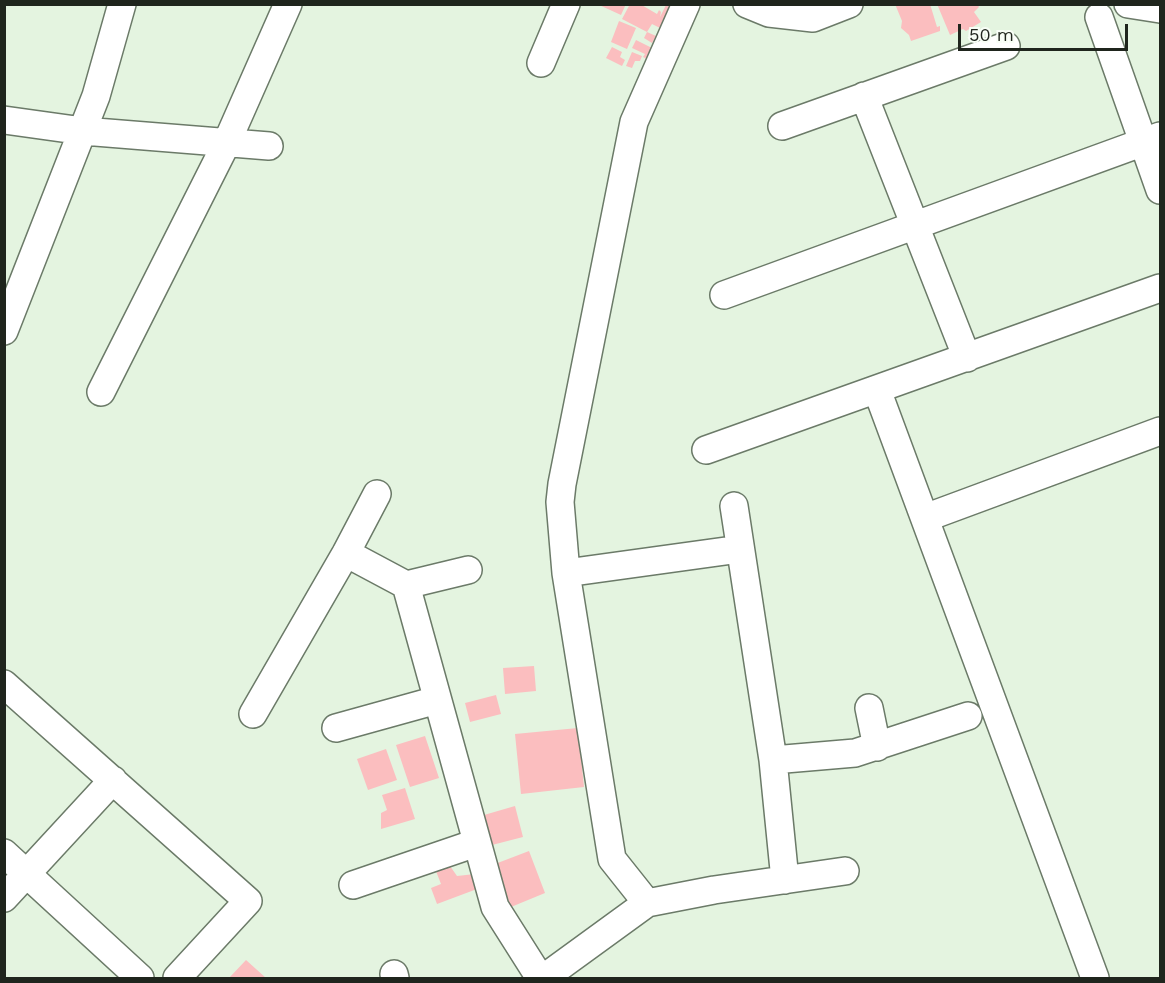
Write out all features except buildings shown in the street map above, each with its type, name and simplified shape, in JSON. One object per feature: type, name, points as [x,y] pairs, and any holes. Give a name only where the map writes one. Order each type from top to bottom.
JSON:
[{"type":"street","points":[[4,331],[84,131],[122,4]]},
{"type":"street","points":[[100,393],[227,142],[288,4]]},
{"type":"street","points":[[541,63],[566,4]]},
{"type":"street","points":[[647,903],[612,859],[566,573],[561,502],[562,484],[634,122],[686,4]]},
{"type":"street","points":[[763,7],[813,18],[849,4]]},
{"type":"street","points":[[1128,4],[1161,9]]},
{"type":"street","points":[[1099,17],[1152,139],[1161,190]]},
{"type":"street","points":[[782,126],[1006,46]]},
{"type":"street","points":[[864,96],[966,358]]},
{"type":"street","points":[[4,120],[84,131],[269,146]]},
{"type":"street","points":[[724,294],[1152,139]]},
{"type":"street","points":[[706,450],[1161,288]]},
{"type":"street","points":[[877,390],[1095,978]]},
{"type":"street","points":[[925,518],[1161,430]]},
{"type":"street","points":[[253,714],[346,553],[377,494]]},
{"type":"street","points":[[734,506],[773,760],[785,880]]},
{"type":"street","points":[[566,573],[740,549]]},
{"type":"street","points":[[346,553],[406,585],[468,570]]},
{"type":"street","points":[[406,585],[495,907],[542,978],[647,903],[845,871]]},
{"type":"street","points":[[4,684],[248,901],[177,978]]},
{"type":"street","points":[[336,728],[437,700]]},
{"type":"street","points":[[869,708],[878,747]]},
{"type":"street","points":[[773,760],[855,753],[968,716]]},
{"type":"street","points":[[4,898],[112,780]]},
{"type":"street","points":[[353,885],[476,843]]},
{"type":"street","points":[[4,853],[140,978]]}]
